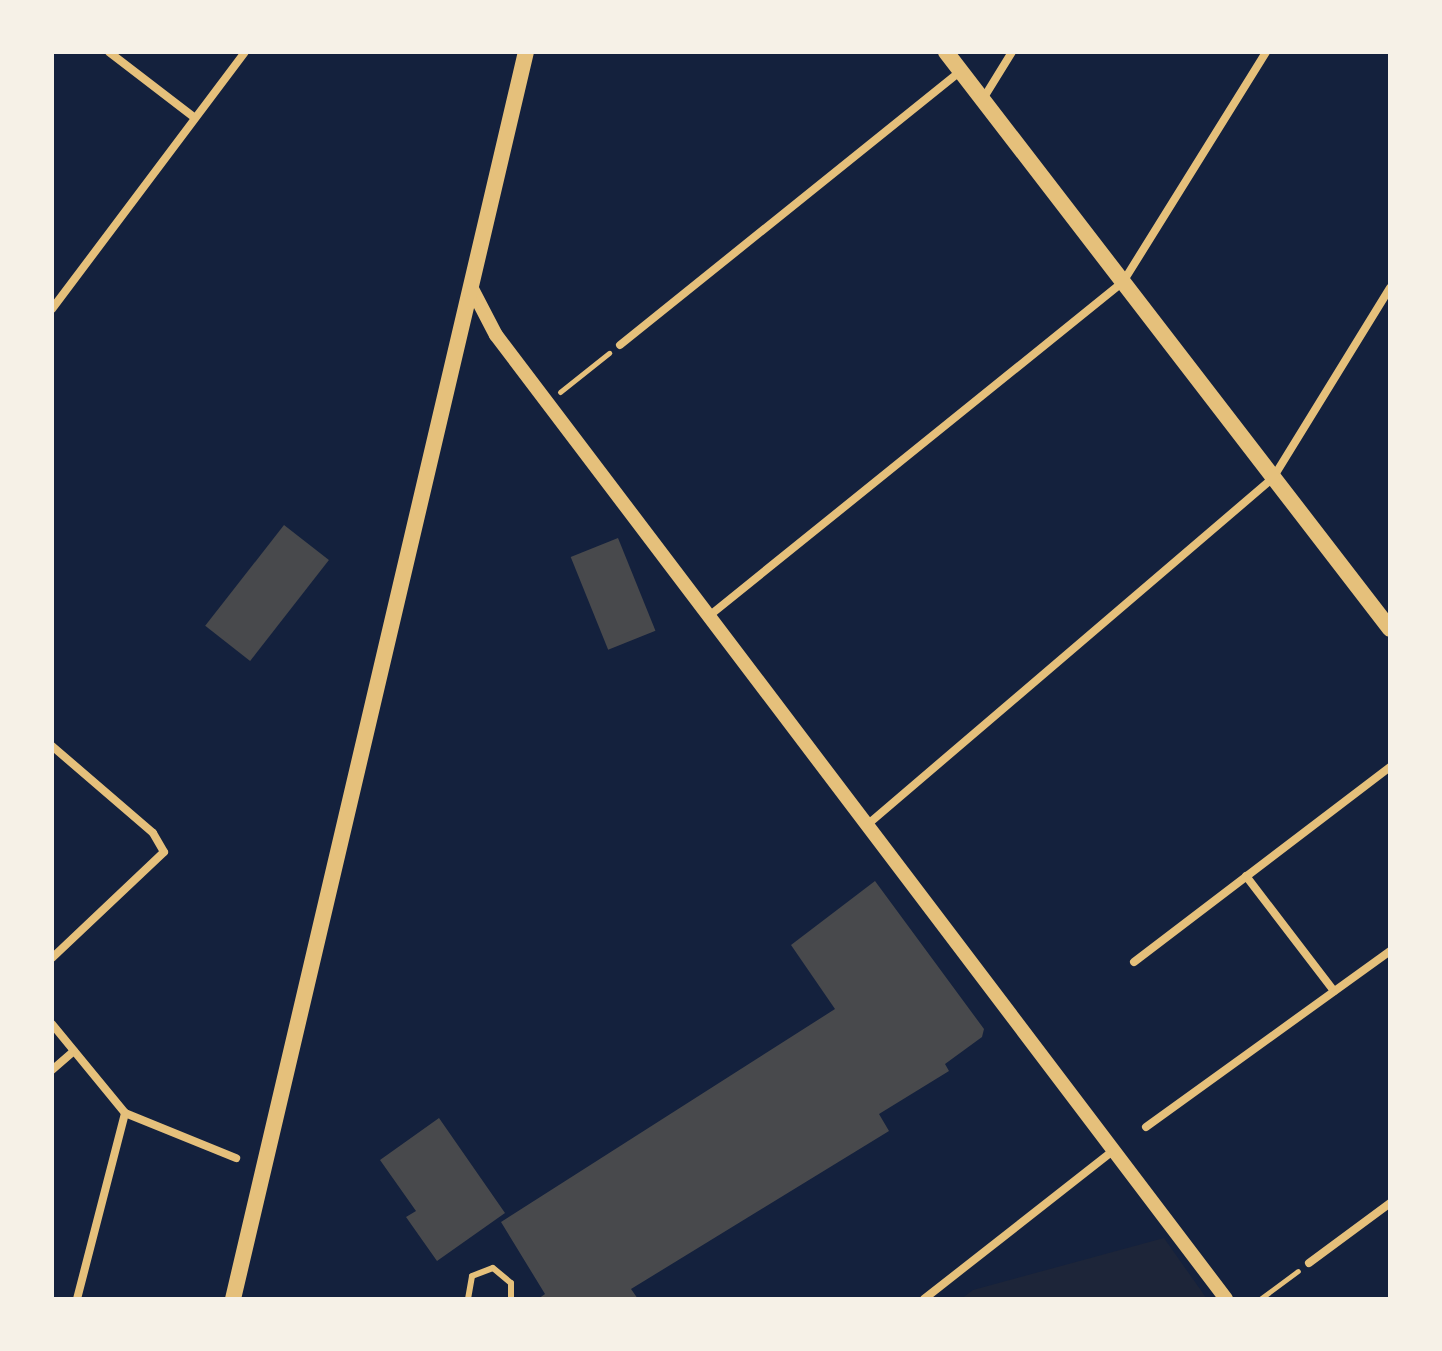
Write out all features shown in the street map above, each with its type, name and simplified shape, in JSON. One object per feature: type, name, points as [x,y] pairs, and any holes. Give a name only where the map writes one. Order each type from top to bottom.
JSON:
[{"type":"main road","points":[[233,1299],[526,52]]},
{"type":"main road","points":[[946,52],[1390,629]]},
{"type":"street","points":[[109,52],[195,118]]},
{"type":"street","points":[[52,309],[245,52]]},
{"type":"street","points":[[983,100],[1012,52]]},
{"type":"street","points":[[709,616],[1123,282],[1266,52]]},
{"type":"street","points":[[620,345],[961,71]]},
{"type":"street","points":[[471,287],[496,335],[1226,1299]]},
{"type":"street","points":[[867,825],[1273,478],[1390,288]]},
{"type":"street","points":[[52,746],[153,833],[164,852],[159,862],[52,958]]},
{"type":"street","points":[[1134,962],[1390,767]]},
{"type":"street","points":[[1246,876],[1334,991]]},
{"type":"street","points":[[1146,1127],[1390,951]]},
{"type":"street","points":[[52,1024],[125,1113],[236,1158]]},
{"type":"street","points":[[52,1070],[74,1051]]},
{"type":"street","points":[[77,1299],[125,1113]]},
{"type":"street","points":[[924,1299],[1113,1151]]},
{"type":"street","points":[[1309,1263],[1390,1203]]},
{"type":"lane","points":[[467,1299],[472,1276],[493,1268],[511,1283],[511,1299]]},
{"type":"path","points":[[547,402],[620,345]]},
{"type":"path","points":[[1260,1299],[1309,1263]]},
{"type":"shaded area","points":[[1164,1238],[1207,1299],[961,1299],[973,1290]]},
{"type":"building","points":[[284,525],[329,560],[250,661],[205,626]]},
{"type":"building","points":[[618,538],[655,631],[608,650],[571,557]]},
{"type":"building","points":[[875,881],[984,1029],[982,1037],[945,1064],[949,1071],[879,1114],[889,1131],[631,1289],[638,1299],[538,1299],[545,1294],[501,1222],[835,1009],[791,945]]},
{"type":"building","points":[[439,1118],[505,1213],[437,1261],[406,1217],[416,1211],[380,1160]]}]
